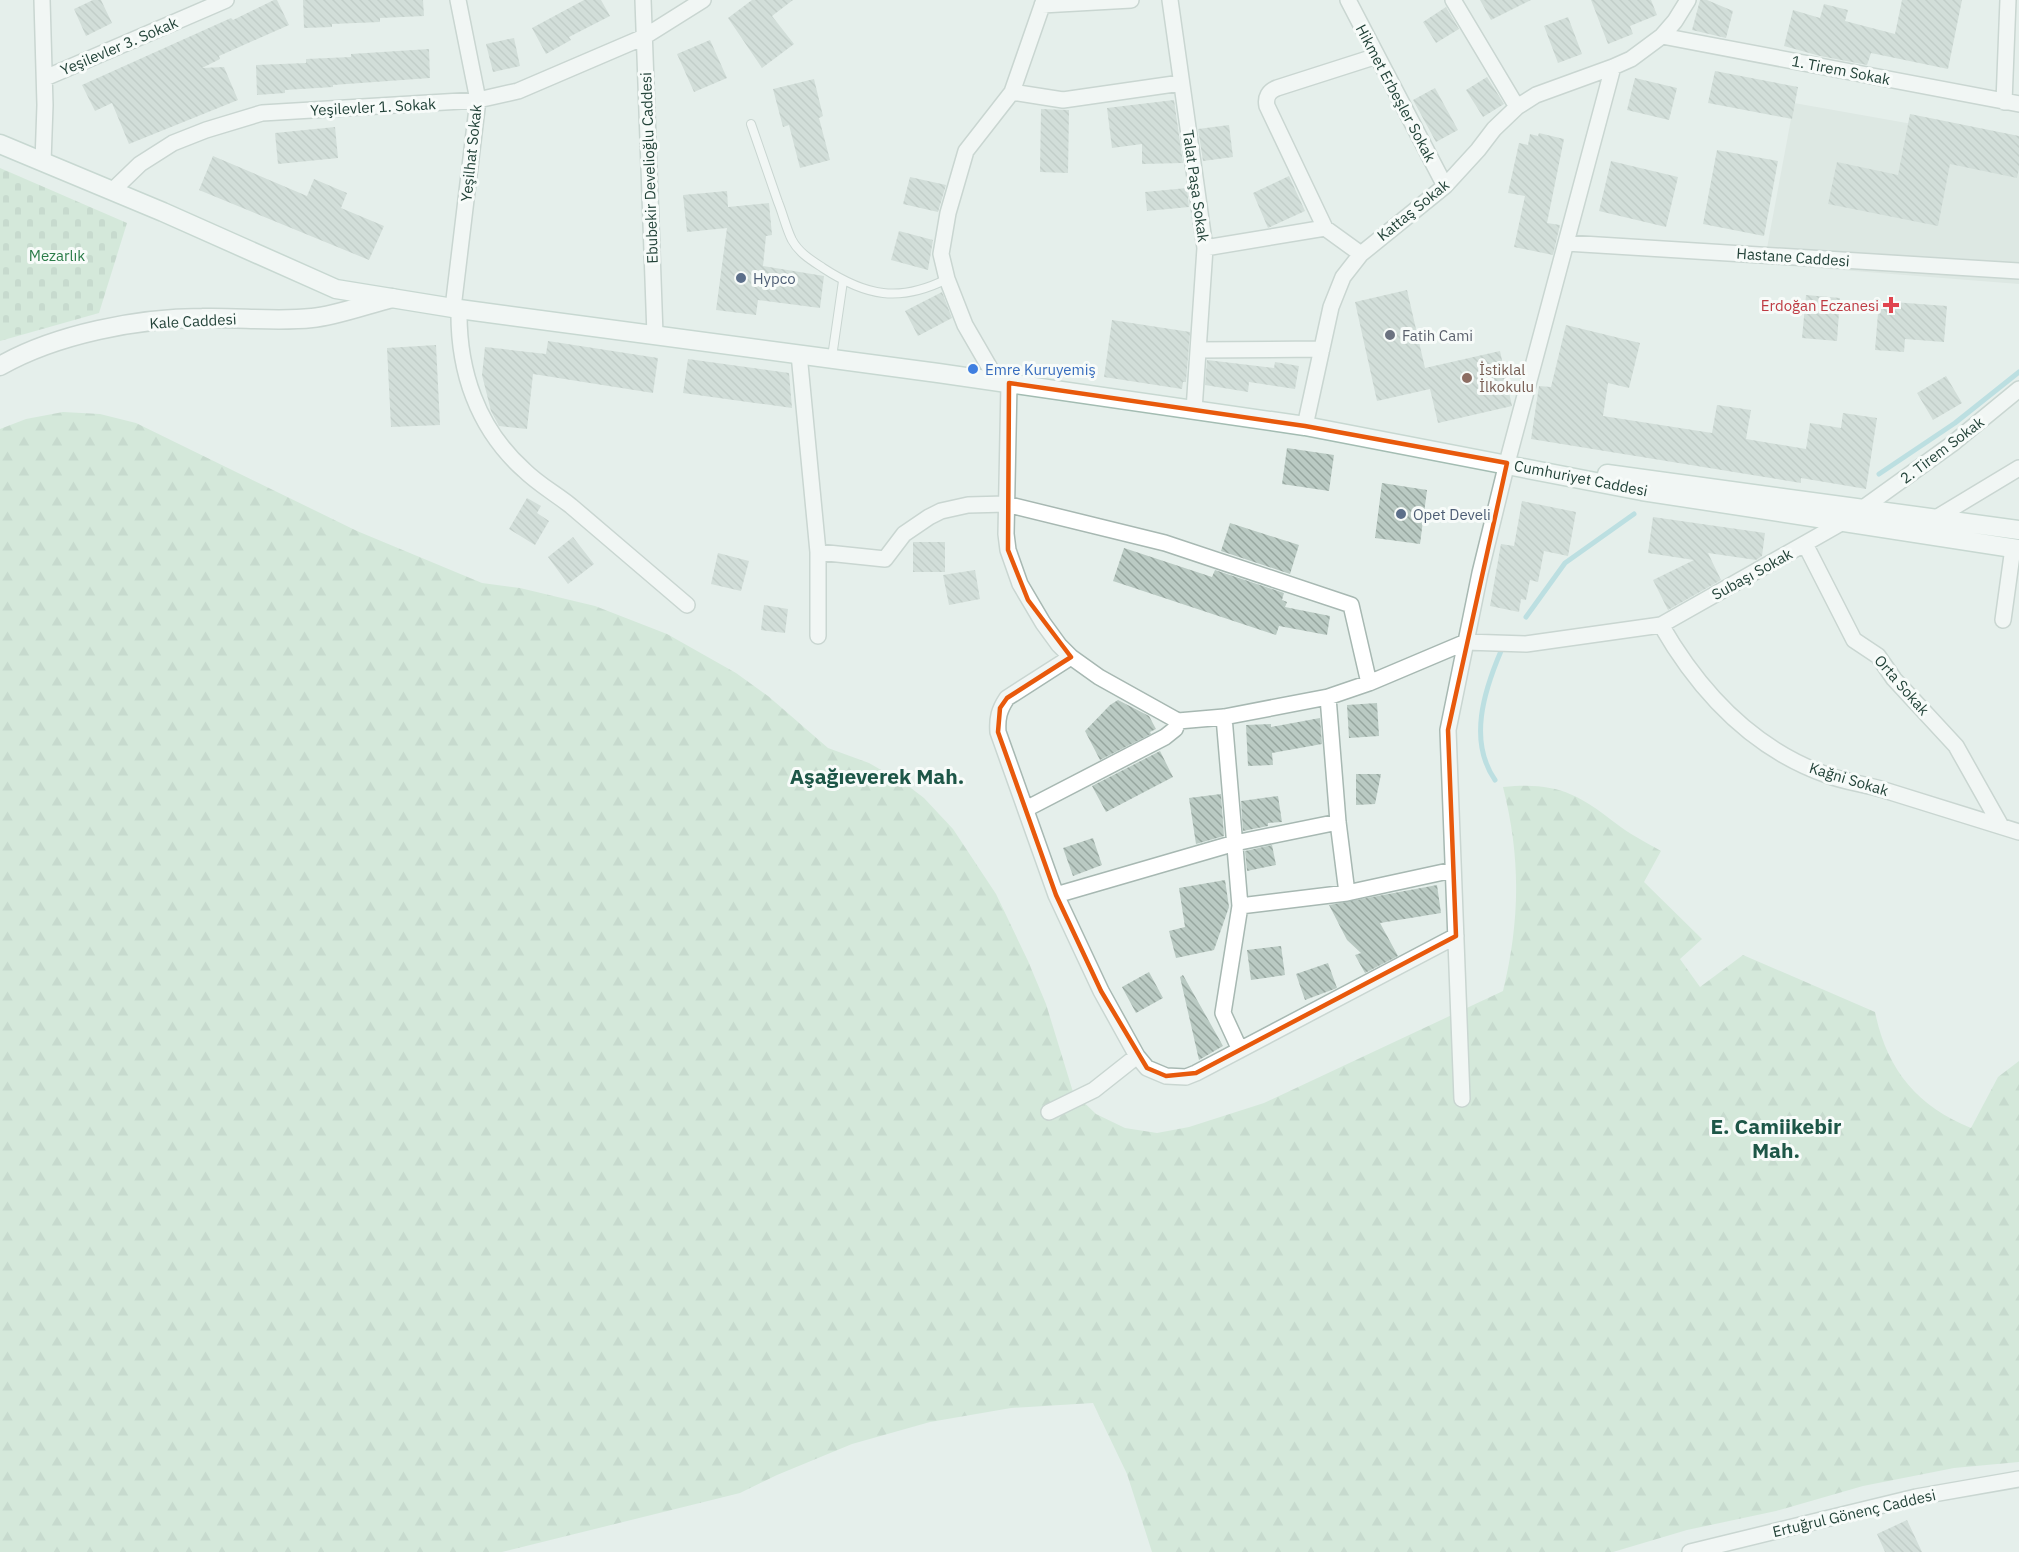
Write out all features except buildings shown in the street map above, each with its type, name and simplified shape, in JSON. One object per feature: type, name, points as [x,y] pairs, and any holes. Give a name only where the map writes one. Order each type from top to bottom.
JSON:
[{"type":"main road","points":[[0,144],[336,289],[456,308],[1003,382],[1305,426],[1507,464]]},
{"type":"main road","name":"Kale Caddesi","points":[[0,366],[36,348],[63,339],[119,327],[199,318],[313,318],[392,298]]},
{"type":"main road","name":"Cumhuriyet Caddesi","points":[[1507,464],[1644,477],[2019,530]]},
{"type":"main road","name":"Cumhuriyet Caddesi","points":[[1507,464],[1642,491],[2016,549]]},
{"type":"street","points":[[42,0],[45,78],[42,162]]},
{"type":"street","name":"Yeşilevler 3. Sokak","points":[[45,78],[226,0]]},
{"type":"street","name":"Yeşilhat Sokak","points":[[458,0],[478,100],[456,308],[466,376],[483,418],[494,437],[523,470],[558,496],[687,605]]},
{"type":"street","name":"Ebubekir Develioğlu Caddesi","points":[[643,0],[655,335]]},
{"type":"street","name":"Yeşilevler 1. Sokak","points":[[112,191],[141,164],[172,143],[262,113],[478,100],[518,91],[644,37],[703,0]]},
{"type":"street","points":[[1131,0],[1043,2],[1012,92],[966,151],[951,203],[941,254],[947,279],[965,325],[1003,382],[1008,550],[1020,584],[1051,635],[1071,657],[1099,677],[1178,721],[1224,717],[1328,698],[1466,642],[1526,644],[1661,625]]},
{"type":"street","name":"Talat Paşa Sokak","points":[[1170,0],[1205,248],[1194,410]]},
{"type":"street","name":"Hikmet Erbeşler Sokak","points":[[1348,0],[1445,186]]},
{"type":"street","points":[[1453,0],[1517,107]]},
{"type":"street","name":"Kattaş Sokak","points":[[1305,426],[1336,292],[1343,277],[1361,254],[1445,186],[1494,129],[1517,107],[1552,88],[1631,59],[1662,36],[1688,0]]},
{"type":"street","points":[[2008,0],[2012,103]]},
{"type":"street","name":"1. Tirem Sokak","points":[[1662,36],[2012,103]]},
{"type":"street","points":[[1361,254],[1325,228],[1268,106],[1267,98],[1272,90],[1277,88],[1377,56]]},
{"type":"street","points":[[1462,1099],[1448,730],[1480,573],[1507,464],[1613,67]]},
{"type":"street","points":[[1012,92],[1063,100],[1182,83]]},
{"type":"street","points":[[1205,248],[1325,228]]},
{"type":"street","name":"Hastane Caddesi","points":[[1566,243],[2019,271]]},
{"type":"street","points":[[1198,350],[1322,349]]},
{"type":"street","points":[[799,354],[818,552],[818,636]]},
{"type":"street","name":"2. Tirem Sokak","points":[[1863,508],[1952,444],[2019,389]]},
{"type":"street","points":[[1936,518],[2019,468]]},
{"type":"street","points":[[818,552],[885,559],[904,534],[941,511],[962,506],[1006,504],[1165,543],[1352,605],[1369,683]]},
{"type":"street","name":"Subaşı Sokak","points":[[1661,625],[1843,522]]},
{"type":"street","name":"Orta Sokak","points":[[1805,544],[1854,640],[1878,656],[1894,679],[1956,746],[2001,826]]},
{"type":"street","points":[[2003,620],[2016,549]]},
{"type":"street","name":"Kağni Sokak","points":[[1661,625],[1676,650],[1711,695],[1745,728],[1783,755],[1826,775],[1873,786],[2019,832]]},
{"type":"street","points":[[1071,657],[1007,698],[997,718],[998,732],[1056,895],[1101,990],[1137,1056],[1147,1068],[1176,1078],[1196,1073],[1456,936]]},
{"type":"street","points":[[1328,698],[1338,822],[1347,893]]},
{"type":"street","points":[[1224,717],[1240,906],[1223,1013],[1240,1050]]},
{"type":"street","points":[[1026,809],[1165,737],[1175,729],[1178,721]]},
{"type":"street","points":[[1056,895],[1235,843],[1338,822]]},
{"type":"street","points":[[1240,906],[1347,893],[1454,870]]},
{"type":"street","points":[[1049,1112],[1094,1090],[1137,1056]]},
{"type":"street","name":"Ertuğrul Gönenç Caddesi","points":[[1690,1552],[1916,1497],[2019,1479]]},
{"type":"street","points":[[1744,1552],[1759,1535]]},
{"type":"lane","points":[[751,124],[792,240],[806,256],[843,281],[867,290],[893,294],[921,290],[947,279]]},
{"type":"lane","points":[[832,359],[843,281]]},
{"type":"highlighted area","points":[[1009,383],[1305,426],[1507,463],[1448,730],[1456,936],[1196,1073],[1166,1076],[1147,1068],[1101,991],[1056,895],[998,732],[1000,708],[1007,698],[1071,657],[1028,600],[1008,550]]},
{"type":"shaded area","points":[[1794,103],[2019,143],[2019,284],[1764,264]]},
{"type":"green space","name":"Mezarlık","points":[[0,168],[127,223],[99,313],[0,341]]},
{"type":"green space","points":[[63,412],[100,414],[136,423],[357,531],[482,583],[520,588],[595,606],[667,634],[736,673],[768,696],[828,748],[869,763],[907,785],[924,798],[953,829],[996,894],[1046,1004],[1073,1092],[1096,1114],[1125,1128],[1157,1133],[1189,1127],[1264,1103],[1503,991],[1513,940],[1516,889],[1513,839],[1503,787],[1536,786],[1563,791],[1575,796],[1631,834],[1661,851],[1644,882],[1702,939],[1680,959],[1700,987],[1743,955],[1875,1012],[1887,1052],[1907,1084],[1935,1109],[1971,1128],[1998,1077],[2019,1061],[2019,1462],[1954,1468],[1863,1486],[1776,1511],[1687,1530],[1613,1552],[1152,1552],[1127,1474],[1093,1403],[1011,1408],[930,1422],[852,1444],[740,1493],[502,1552],[0,1552],[0,429],[26,419]]},
{"type":"waterway","points":[[1879,474],[1955,423],[2019,372]]},
{"type":"waterway","points":[[1526,617],[1565,563],[1634,514]]},
{"type":"waterway","points":[[1495,780],[1482,749],[1481,733],[1485,699],[1501,651]]},
{"type":"place","name":"Hypco","points":[[741,278]]},
{"type":"place","name":"Erdoğan Eczanesi","points":[[1891,305]]},
{"type":"place","name":"Fatih Cami","points":[[1390,335]]},
{"type":"place","name":"Emre Kuruyemiş","points":[[973,369]]},
{"type":"place","name":"İstiklal İlkokulu","points":[[1467,378]]},
{"type":"place","name":"Opet Develi","points":[[1401,514]]},
{"type":"district","name":"Aşağıeverek Mah.","points":[[877,776]]},
{"type":"district","name":"E. Camiikebir Mah.","points":[[1776,1138]]}]
